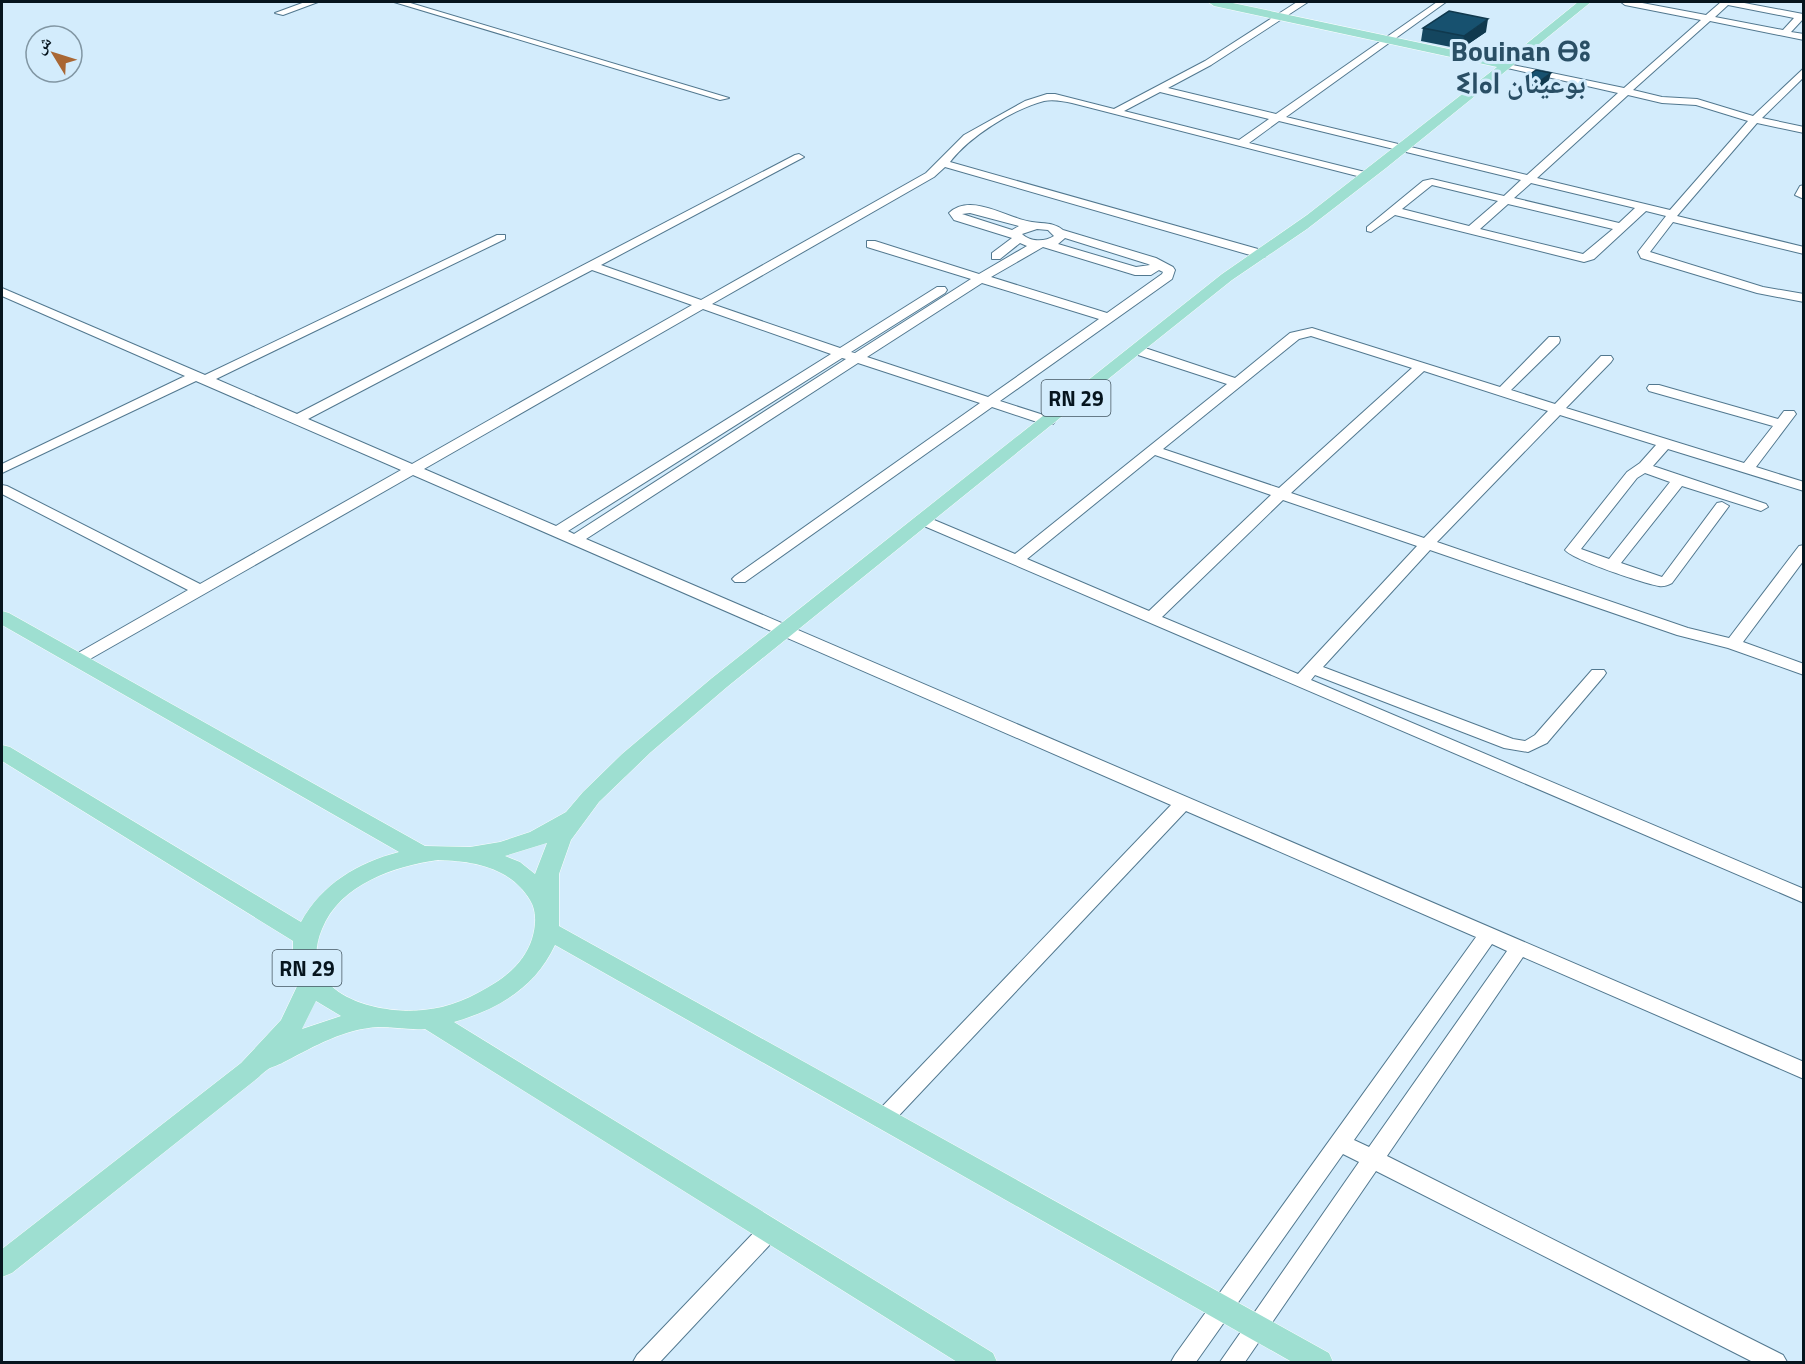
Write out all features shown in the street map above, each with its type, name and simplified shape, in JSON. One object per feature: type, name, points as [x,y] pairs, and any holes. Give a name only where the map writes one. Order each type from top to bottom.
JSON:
[{"type":"main road","points":[[1214,2],[1507,65]]},
{"type":"main road","name":"RN 29","points":[[2,1265],[250,1070],[311,1034],[328,1027],[381,1019],[429,1019],[458,1012],[486,1001],[509,986],[528,969],[540,950],[546,918],[546,880],[552,856],[569,824],[644,747],[922,520],[1233,273],[1309,221],[1585,2]]},
{"type":"main road","points":[[2,617],[422,855]]},
{"type":"main road","points":[[2,752],[306,937]]},
{"type":"main road","name":"RN 29","points":[[381,1019],[352,1012],[336,1003],[328,998],[312,980],[304,959],[306,937],[315,918],[328,900],[348,884],[378,867],[422,855],[482,852],[527,841],[566,822],[581,810]]},
{"type":"main road","name":"RN 29","points":[[460,853],[490,858],[515,869],[534,885],[546,918]]},
{"type":"main road","points":[[546,918],[883,1119],[1318,1362]]},
{"type":"main road","name":"RN 29","points":[[250,1070],[290,1027],[300,1011],[312,980]]},
{"type":"main road","points":[[429,1019],[982,1362]]},
{"type":"street","points":[[280,13],[313,2]]},
{"type":"street","points":[[399,2],[724,98]]},
{"type":"street","points":[[1115,112],[1208,63],[1303,2]]},
{"type":"street","points":[[1240,144],[1442,2]]},
{"type":"street","points":[[1624,2],[1803,37]]},
{"type":"street","points":[[1472,230],[1726,2],[1800,16],[1785,33]]},
{"type":"street","points":[[1507,65],[1662,100],[1690,111],[1731,114],[1803,130]]},
{"type":"street","points":[[1803,71],[1754,120],[1644,252],[1645,255],[1761,290],[1803,298]]},
{"type":"street","points":[[1159,89],[1643,207],[1803,251]]},
{"type":"street","points":[[77,660],[920,181],[945,164],[955,148],[965,139],[1038,98],[1056,98],[1115,112],[1365,176]]},
{"type":"street","points":[[298,419],[799,157]]},
{"type":"street","points":[[945,164],[1261,254]]},
{"type":"street","points":[[1371,229],[1427,183],[1432,182],[1621,227]]},
{"type":"street","points":[[1803,188],[1801,195],[1803,196]]},
{"type":"street","points":[[1394,211],[1584,258],[1590,256],[1643,207]]},
{"type":"street","points":[[1032,226],[972,208],[962,208],[955,213],[958,218],[1017,237],[1026,243],[1043,244],[1135,271],[1151,271],[1157,266]]},
{"type":"street","points":[[558,531],[1011,246],[1020,229],[1046,226],[1060,233],[1152,261],[1157,266],[1168,270],[1168,276],[740,579]]},
{"type":"street","points":[[576,539],[702,460],[981,278],[1043,244],[1058,240],[1060,233]]},
{"type":"street","points":[[2,469],[501,237]]},
{"type":"street","points":[[871,244],[1109,318]]},
{"type":"street","points":[[591,266],[856,358],[1048,421]]},
{"type":"street","points":[[2,292],[1803,1071]]},
{"type":"street","points":[[1017,560],[1295,336],[1312,332],[1803,487]]},
{"type":"street","points":[[1502,392],[1554,340]]},
{"type":"street","points":[[1137,350],[1236,383]]},
{"type":"street","points":[[1300,682],[1428,543],[1606,359]]},
{"type":"street","points":[[1151,618],[1282,493],[1422,366]]},
{"type":"street","points":[[1654,388],[1785,419],[1746,470]]},
{"type":"street","points":[[1665,444],[1645,466],[1632,475],[1573,550],[1577,554],[1655,581],[1667,580],[1722,506]]},
{"type":"street","points":[[1153,450],[1683,632],[1733,644],[1803,670]]},
{"type":"street","points":[[685,453],[702,460]]},
{"type":"street","points":[[1645,466],[1651,471],[1678,481],[1761,507]]},
{"type":"street","points":[[1611,566],[1678,481]]},
{"type":"street","points":[[2,489],[200,590]]},
{"type":"street","points":[[922,520],[1803,897]]},
{"type":"street","points":[[1733,644],[1796,571],[1803,549]]},
{"type":"street","points":[[1312,668],[1510,744],[1528,747],[1541,739],[1598,673]]},
{"type":"street","points":[[883,1119],[1183,803]]},
{"type":"street","points":[[1183,1362],[1488,935]]},
{"type":"street","points":[[1232,1362],[1518,948]]},
{"type":"street","points":[[1341,1143],[1775,1362]]},
{"type":"street","points":[[645,1362],[769,1232]]},
{"type":"building","points":[[1449,11],[1488,19],[1464,36],[1423,28]]},
{"type":"building","points":[[1536,70],[1551,73],[1540,81],[1525,78]]},
{"type":"district","name":"Bouinan ⴱⵓ ⵉⵏⴰⵏ بوعينان","points":[[1521,66]]}]
